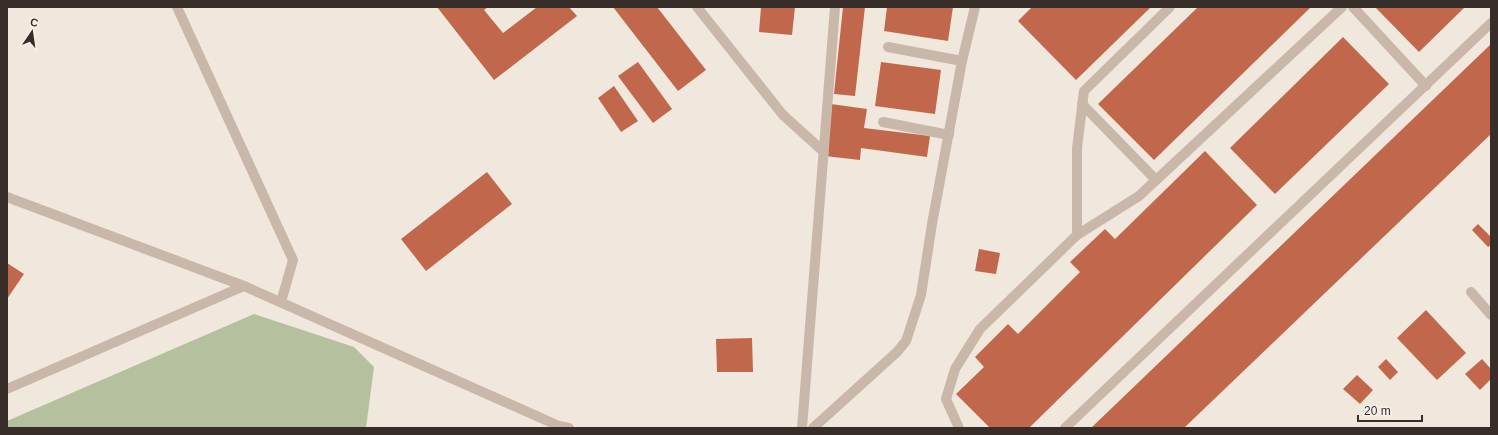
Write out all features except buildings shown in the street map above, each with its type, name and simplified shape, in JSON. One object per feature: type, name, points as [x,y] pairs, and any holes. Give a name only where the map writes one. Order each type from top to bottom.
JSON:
[{"type":"street","points":[[177,7],[293,260],[281,302]]},
{"type":"street","points":[[696,7],[783,115],[824,152]]},
{"type":"street","points":[[802,428],[835,7]]},
{"type":"street","points":[[813,428],[898,352],[906,341],[921,295],[932,224],[962,61],[975,7]]},
{"type":"street","points":[[1077,236],[1077,148],[1084,91],[1170,7]]},
{"type":"street","points":[[959,428],[946,399],[955,369],[980,329],[1077,236],[1139,196],[1342,7]]},
{"type":"street","points":[[1353,7],[1426,86]]},
{"type":"street","points":[[1065,428],[1491,23]]},
{"type":"street","points":[[888,47],[962,61]]},
{"type":"street","points":[[1082,104],[1156,180]]},
{"type":"street","points":[[883,122],[949,135]]},
{"type":"street","points":[[7,198],[244,286],[559,426],[569,428]]},
{"type":"street","points":[[7,389],[244,286]]},
{"type":"street","points":[[1471,292],[1491,315]]},
{"type":"green space","points":[[254,314],[354,347],[374,367],[366,428],[7,428],[7,421]]}]
